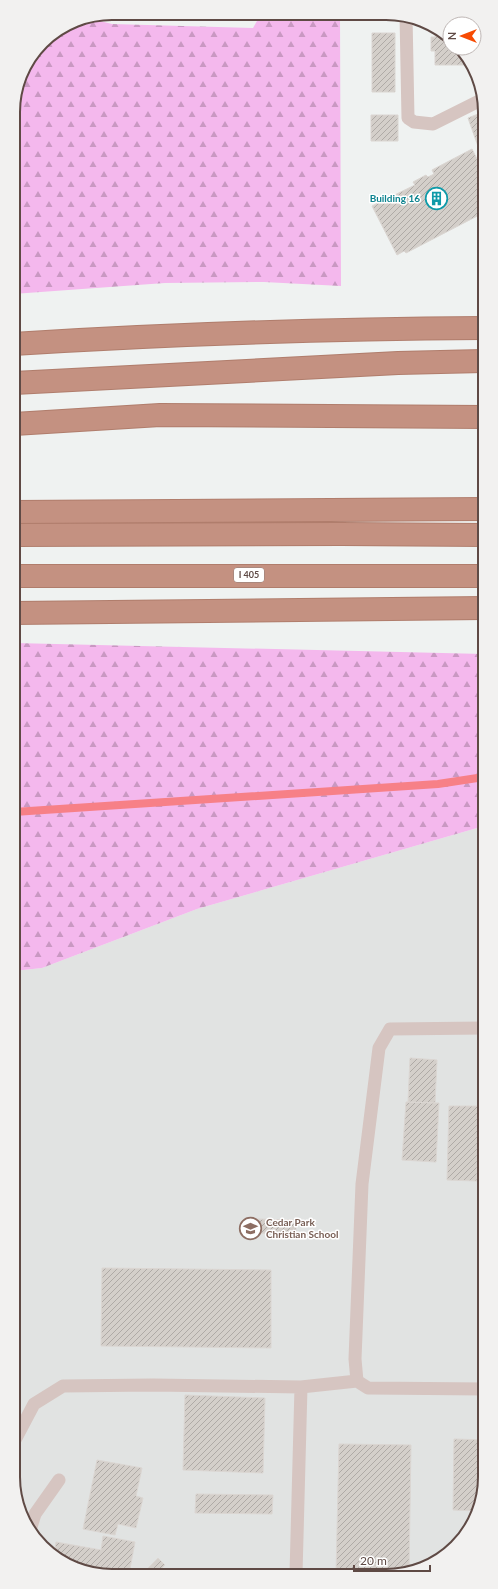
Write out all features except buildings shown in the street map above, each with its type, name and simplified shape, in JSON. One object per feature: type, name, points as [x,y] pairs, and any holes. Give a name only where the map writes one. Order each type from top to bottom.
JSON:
[{"type":"highway","points":[[20,344],[154,336],[351,329],[478,328]]},
{"type":"highway","points":[[20,383],[398,363],[478,362]]},
{"type":"highway","points":[[20,424],[160,415],[478,417]]},
{"type":"highway","points":[[20,512],[478,509]]},
{"type":"highway","points":[[20,535],[478,535]]},
{"type":"highway","name":"I 405","points":[[20,576],[478,576]]},
{"type":"highway","points":[[20,613],[478,608]]},
{"type":"lane","points":[[406,23],[408,118],[414,122],[433,124],[477,102]]},
{"type":"lane","points":[[357,1381],[355,1359],[362,1184],[379,1048],[390,1029],[478,1028]]},
{"type":"lane","points":[[20,1431],[34,1404],[63,1386],[153,1385],[301,1387],[357,1381],[368,1388],[478,1389]]},
{"type":"lane","points":[[296,1569],[301,1387]]},
{"type":"lane","points":[[32,1523],[35,1514],[59,1480]]},
{"type":"shaded area","name":"Cedar Park Christian School","points":[[478,828],[478,1483],[475,1501],[469,1518],[455,1538],[432,1557],[410,1566],[392,1569],[106,1569],[88,1566],[77,1562],[56,1550],[35,1528],[25,1507],[20,1477],[20,970],[42,968],[197,909]]},
{"type":"green space","points":[[258,20],[340,20],[341,286],[264,282],[165,283],[20,293],[20,106],[23,88],[29,71],[43,51],[66,32],[88,23],[100,21],[112,24],[253,28]]},
{"type":"green space","points":[[20,643],[478,654],[478,828],[197,909],[42,968],[20,970]]},
{"type":"waterway","points":[[20,812],[438,784],[478,778]]},
{"type":"place","name":"Building 16","points":[[436,198]]},
{"type":"place","name":"Cedar Park Christian School","points":[[250,1228]]}]
